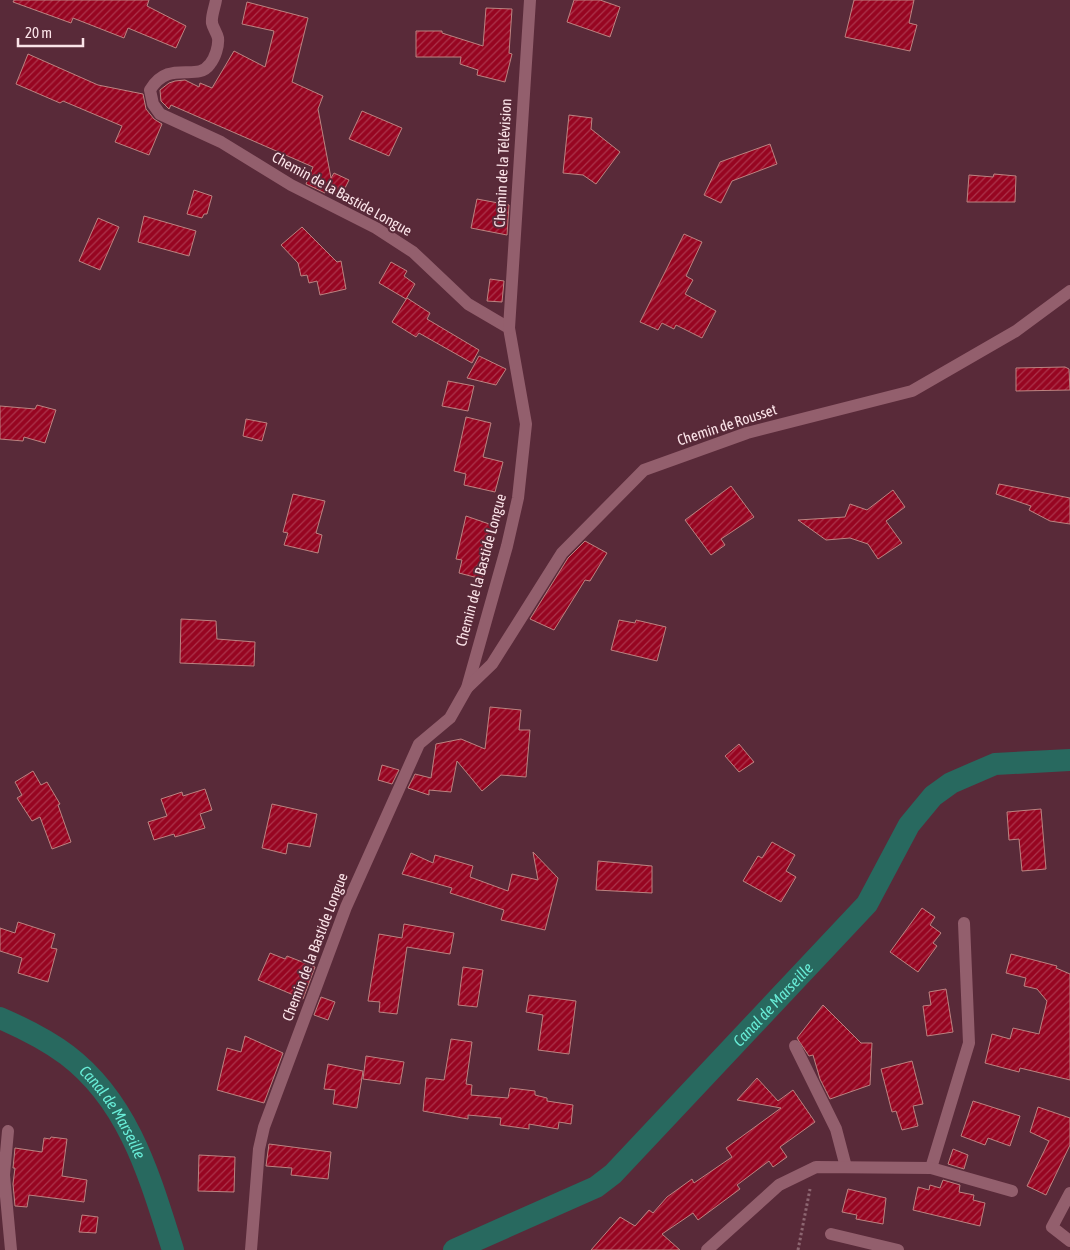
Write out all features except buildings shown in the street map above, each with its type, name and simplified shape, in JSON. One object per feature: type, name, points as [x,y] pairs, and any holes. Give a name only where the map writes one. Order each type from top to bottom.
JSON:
[{"type":"street","name":"Chemin de la Bastide Longue","points":[[216,0],[212,22],[218,38],[217,50],[210,65],[201,72],[176,71],[156,79],[150,90],[153,104],[160,114],[222,142],[291,185],[376,228],[412,252],[468,304],[509,328],[526,424],[518,498],[507,546],[466,688],[450,718],[419,744],[346,907],[264,1127],[259,1149],[251,1250]]},
{"type":"street","name":"Chemin de la Télévision","points":[[509,328],[530,0]]},
{"type":"street","name":"Chemin de Rousset","points":[[466,688],[492,664],[562,553],[644,470],[747,433],[912,391],[1016,331],[1070,290]]},
{"type":"street","points":[[931,1168],[969,1043],[964,923]]},
{"type":"street","points":[[794,1046],[836,1129],[846,1167]]},
{"type":"street","points":[[8,1131],[4,1176],[11,1250]]},
{"type":"street","points":[[707,1250],[779,1184],[816,1168],[931,1168],[1012,1191]]},
{"type":"street","points":[[1070,1193],[1052,1227],[1070,1242]]},
{"type":"street","points":[[831,1234],[898,1250]]},
{"type":"path","points":[[798,1250],[816,1168]]},
{"type":"waterway","name":"Canal de Marseille","points":[[454,1250],[596,1187],[613,1174],[867,904],[909,825],[933,796],[951,783],[995,764],[1070,760]]},
{"type":"waterway","name":"Canal de Marseille","points":[[0,1018],[35,1035],[67,1055],[89,1074],[107,1096],[122,1119],[146,1169],[173,1250]]}]
